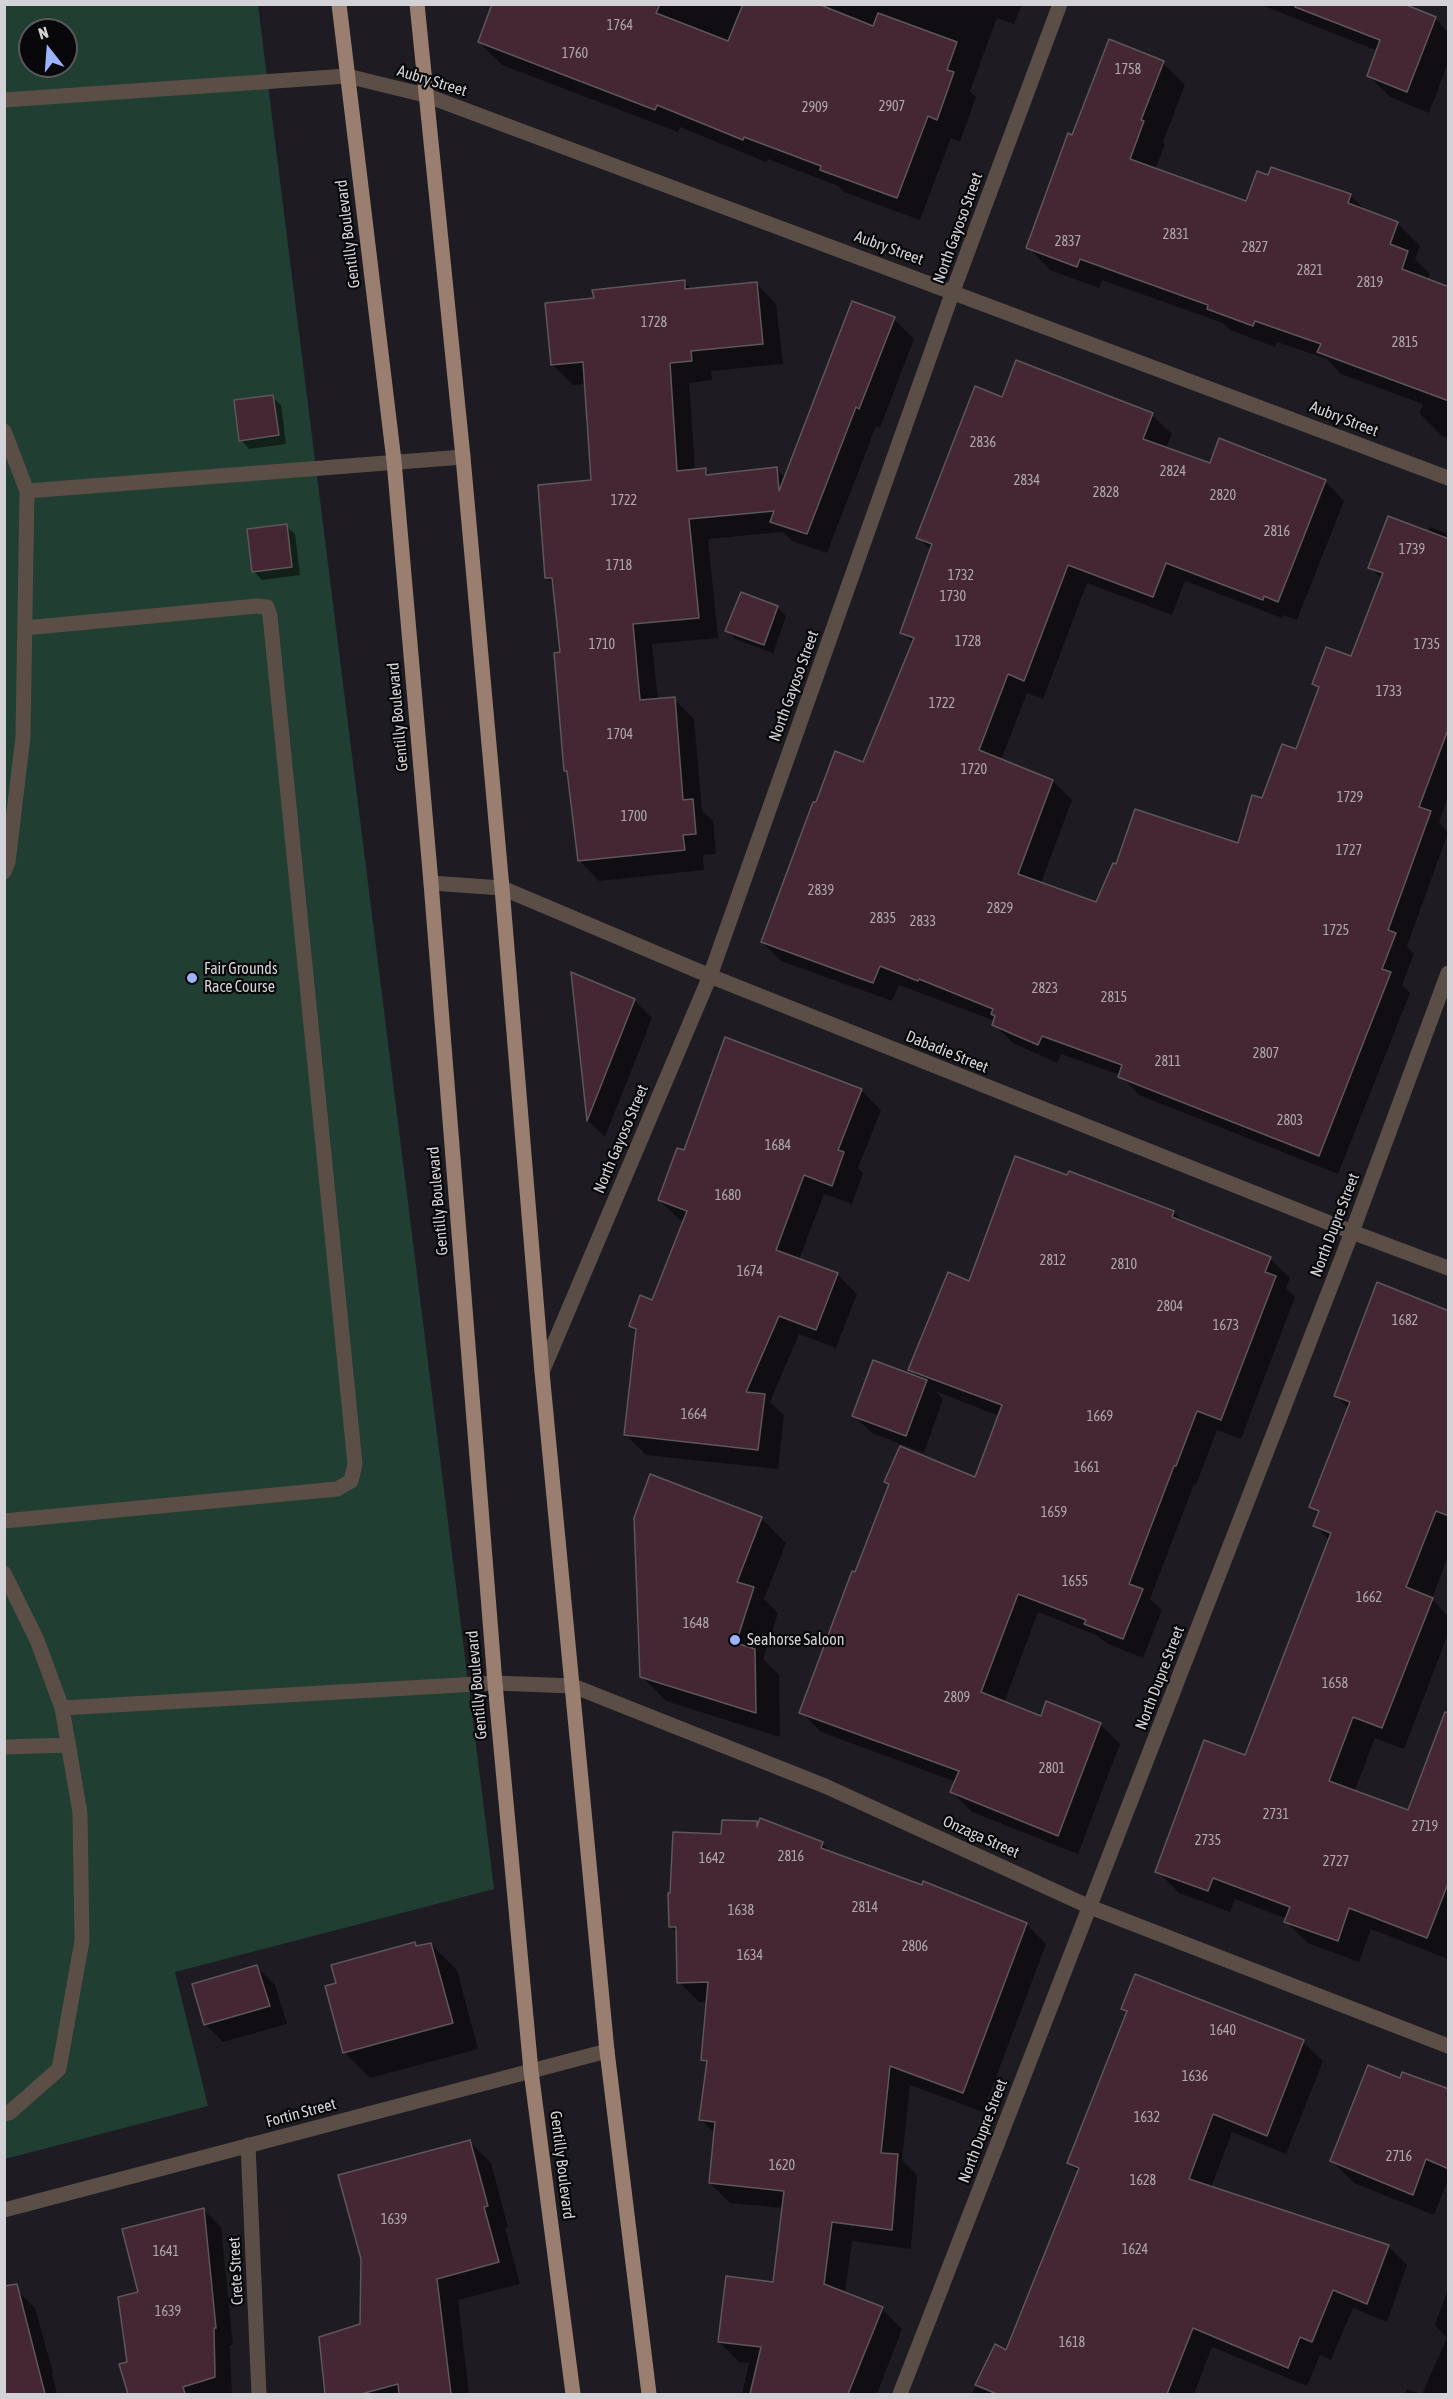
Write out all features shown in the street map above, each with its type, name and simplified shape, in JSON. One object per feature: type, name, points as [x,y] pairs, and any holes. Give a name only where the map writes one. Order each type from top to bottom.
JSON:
[{"type":"main road","name":"Gentilly Boulevard","points":[[339,4],[394,461],[431,882],[495,1683],[531,2071],[573,2394]]},
{"type":"main road","points":[[417,4],[463,457],[542,1371],[607,2051],[649,2394]]},
{"type":"street","name":"North Gayoso Street","points":[[542,1371],[710,976],[953,291],[1060,4]]},
{"type":"street","name":"Aubry Street","points":[[4,100],[347,76],[425,95],[1449,478]]},
{"type":"street","points":[[4,431],[27,491],[23,737],[8,862],[4,872]]},
{"type":"street","points":[[27,491],[463,457]]},
{"type":"street","points":[[4,1521],[337,1489],[351,1481],[355,1464],[270,616],[267,607],[257,606],[25,628]]},
{"type":"street","name":"Dabadie Street","points":[[431,882],[502,888],[710,976],[1352,1232],[1449,1268]]},
{"type":"street","name":"North Dupre Street","points":[[900,2394],[1352,1232],[1449,973]]},
{"type":"street","points":[[4,1573],[37,1640],[62,1708],[80,1813],[82,1941],[58,2069],[9,2113],[4,2114]]},
{"type":"street","name":"Onzaga Street","points":[[62,1708],[495,1683],[573,1686],[825,1786],[1090,1906],[1449,2046]]},
{"type":"street","points":[[4,1747],[68,1745]]},
{"type":"street","name":"Fortin Street","points":[[4,2210],[607,2051]]},
{"type":"street","name":"Crete Street","points":[[248,2145],[259,2394]]},
{"type":"green space","name":"Fair Grounds Race Course","points":[[5,5],[258,5],[494,1889],[175,1972],[208,2106],[5,2159]]},
{"type":"building","points":[[492,4],[660,4],[656,13],[728,41],[743,4],[818,4],[873,26],[878,13],[957,42],[947,70],[954,72],[937,120],[928,116],[897,198],[820,170],[821,166],[744,137],[743,140],[657,105],[655,110],[478,42]]},
{"type":"building","points":[[1296,4],[1404,4],[1436,17],[1407,92],[1367,76],[1380,40],[1295,7]]},
{"type":"building","points":[[1109,39],[1164,61],[1141,120],[1144,121],[1130,159],[1246,201],[1257,171],[1268,175],[1271,167],[1351,194],[1348,203],[1398,222],[1390,244],[1408,251],[1402,269],[1449,287],[1449,401],[1317,352],[1321,344],[1255,321],[1253,326],[1207,309],[1208,305],[1080,259],[1077,267],[1026,248],[1068,133],[1072,135]]},
{"type":"building","points":[[685,280],[685,289],[757,282],[763,344],[691,351],[692,361],[670,363],[677,471],[706,468],[706,475],[777,467],[779,491],[852,301],[895,317],[859,409],[856,407],[807,534],[770,522],[774,511],[689,519],[699,618],[633,624],[640,700],[675,697],[683,800],[693,799],[696,834],[683,835],[685,850],[578,861],[567,771],[564,771],[554,653],[560,652],[552,578],[545,578],[538,485],[591,480],[583,362],[551,365],[545,303],[594,298],[592,290]]},
{"type":"building","points":[[1016,360],[1153,413],[1143,439],[1210,463],[1219,438],[1326,480],[1278,602],[1264,596],[1263,600],[1166,563],[1153,597],[1068,565],[1024,681],[1008,674],[979,750],[1053,780],[1018,874],[1096,902],[1113,863],[1116,864],[1135,809],[1238,843],[1252,795],[1262,798],[1282,744],[1296,749],[1319,687],[1312,684],[1326,647],[1351,656],[1383,573],[1368,568],[1388,516],[1449,539],[1449,727],[1419,807],[1431,811],[1388,930],[1396,933],[1382,969],[1391,972],[1319,1156],[1118,1077],[1122,1065],[1042,1036],[1038,1045],[992,1025],[995,1016],[991,1014],[993,1009],[919,979],[918,981],[880,966],[873,983],[761,942],[813,802],[816,802],[835,751],[863,762],[914,638],[900,633],[932,544],[916,538],[975,386],[1002,397]]},
{"type":"building","points":[[273,395],[279,435],[239,441],[234,400]]},
{"type":"building","points":[[287,524],[292,567],[252,572],[247,529]]},
{"type":"building","points":[[741,592],[778,606],[764,645],[725,631]]},
{"type":"building","points":[[571,972],[635,999],[587,1121]]},
{"type":"building","points":[[725,1037],[862,1089],[838,1150],[844,1152],[832,1186],[804,1175],[776,1250],[838,1273],[816,1330],[779,1316],[746,1392],[765,1394],[758,1450],[624,1435],[636,1329],[629,1326],[640,1295],[652,1300],[687,1211],[658,1200],[677,1148],[684,1150]]},
{"type":"building","points":[[1015,1156],[1067,1175],[1069,1171],[1174,1211],[1172,1217],[1271,1257],[1265,1272],[1276,1276],[1221,1420],[1197,1411],[1129,1584],[1143,1589],[1123,1639],[1084,1624],[1086,1620],[1018,1594],[981,1692],[1041,1716],[1046,1701],[1101,1723],[1058,1836],[950,1792],[959,1771],[799,1713],[852,1571],[855,1572],[889,1484],[884,1482],[900,1446],[975,1477],[1002,1405],[908,1370],[948,1272],[969,1281]]},
{"type":"building","points":[[1377,1282],[1449,1311],[1449,1516],[1436,1511],[1406,1587],[1433,1598],[1382,1728],[1353,1717],[1329,1781],[1408,1810],[1445,1712],[1449,1713],[1449,1881],[1427,1938],[1349,1908],[1338,1941],[1284,1922],[1290,1907],[1213,1878],[1208,1891],[1155,1872],[1204,1740],[1245,1755],[1331,1533],[1313,1526],[1319,1511],[1309,1507],[1350,1402],[1334,1396]]},
{"type":"building","points":[[873,1360],[927,1380],[906,1436],[852,1416]]},
{"type":"building","points":[[650,1474],[762,1517],[737,1582],[754,1587],[736,1643],[755,1649],[756,1713],[640,1677],[634,1518]]},
{"type":"building","points":[[760,1818],[823,1842],[821,1848],[922,1885],[923,1881],[1027,1923],[963,2093],[890,2066],[881,2153],[898,2154],[892,2230],[832,2222],[824,2284],[883,2307],[848,2394],[750,2394],[761,2347],[718,2342],[726,2276],[773,2282],[784,2191],[709,2183],[715,2122],[699,2120],[707,2061],[701,2060],[708,1982],[677,1983],[676,1927],[669,1927],[668,1893],[670,1893],[673,1832],[721,1834],[722,1820],[757,1821],[757,1827]]},
{"type":"building","points":[[415,1942],[416,1946],[431,1943],[453,2023],[343,2053],[325,1986],[336,1983],[331,1965]]},
{"type":"building","points":[[257,1965],[270,2006],[204,2025],[192,1984]]},
{"type":"building","points":[[1135,1974],[1304,2040],[1267,2136],[1213,2114],[1189,2179],[1389,2245],[1367,2304],[1333,2290],[1312,2342],[1300,2337],[1288,2368],[1193,2328],[1167,2394],[997,2394],[975,2385],[995,2344],[1006,2350],[1079,2168],[1067,2163],[1127,2011],[1121,2009]]},
{"type":"building","points":[[1368,2065],[1400,2078],[1402,2072],[1449,2089],[1449,2169],[1426,2159],[1413,2195],[1330,2161]]},
{"type":"building","points":[[470,2140],[488,2206],[484,2207],[499,2262],[437,2279],[451,2394],[399,2394],[398,2384],[361,2394],[325,2394],[319,2337],[360,2324],[361,2259],[338,2175]]},
{"type":"building","points":[[204,2208],[216,2328],[214,2328],[215,2377],[183,2387],[185,2394],[128,2394],[119,2364],[127,2362],[118,2297],[138,2292],[122,2229]]},
{"type":"building","points":[[17,2284],[45,2394],[4,2394],[4,2286]]},
{"type":"place","name":"Fair Grounds Race Course","points":[[192,978]]},
{"type":"place","name":"Seahorse Saloon","points":[[735,1640]]}]
